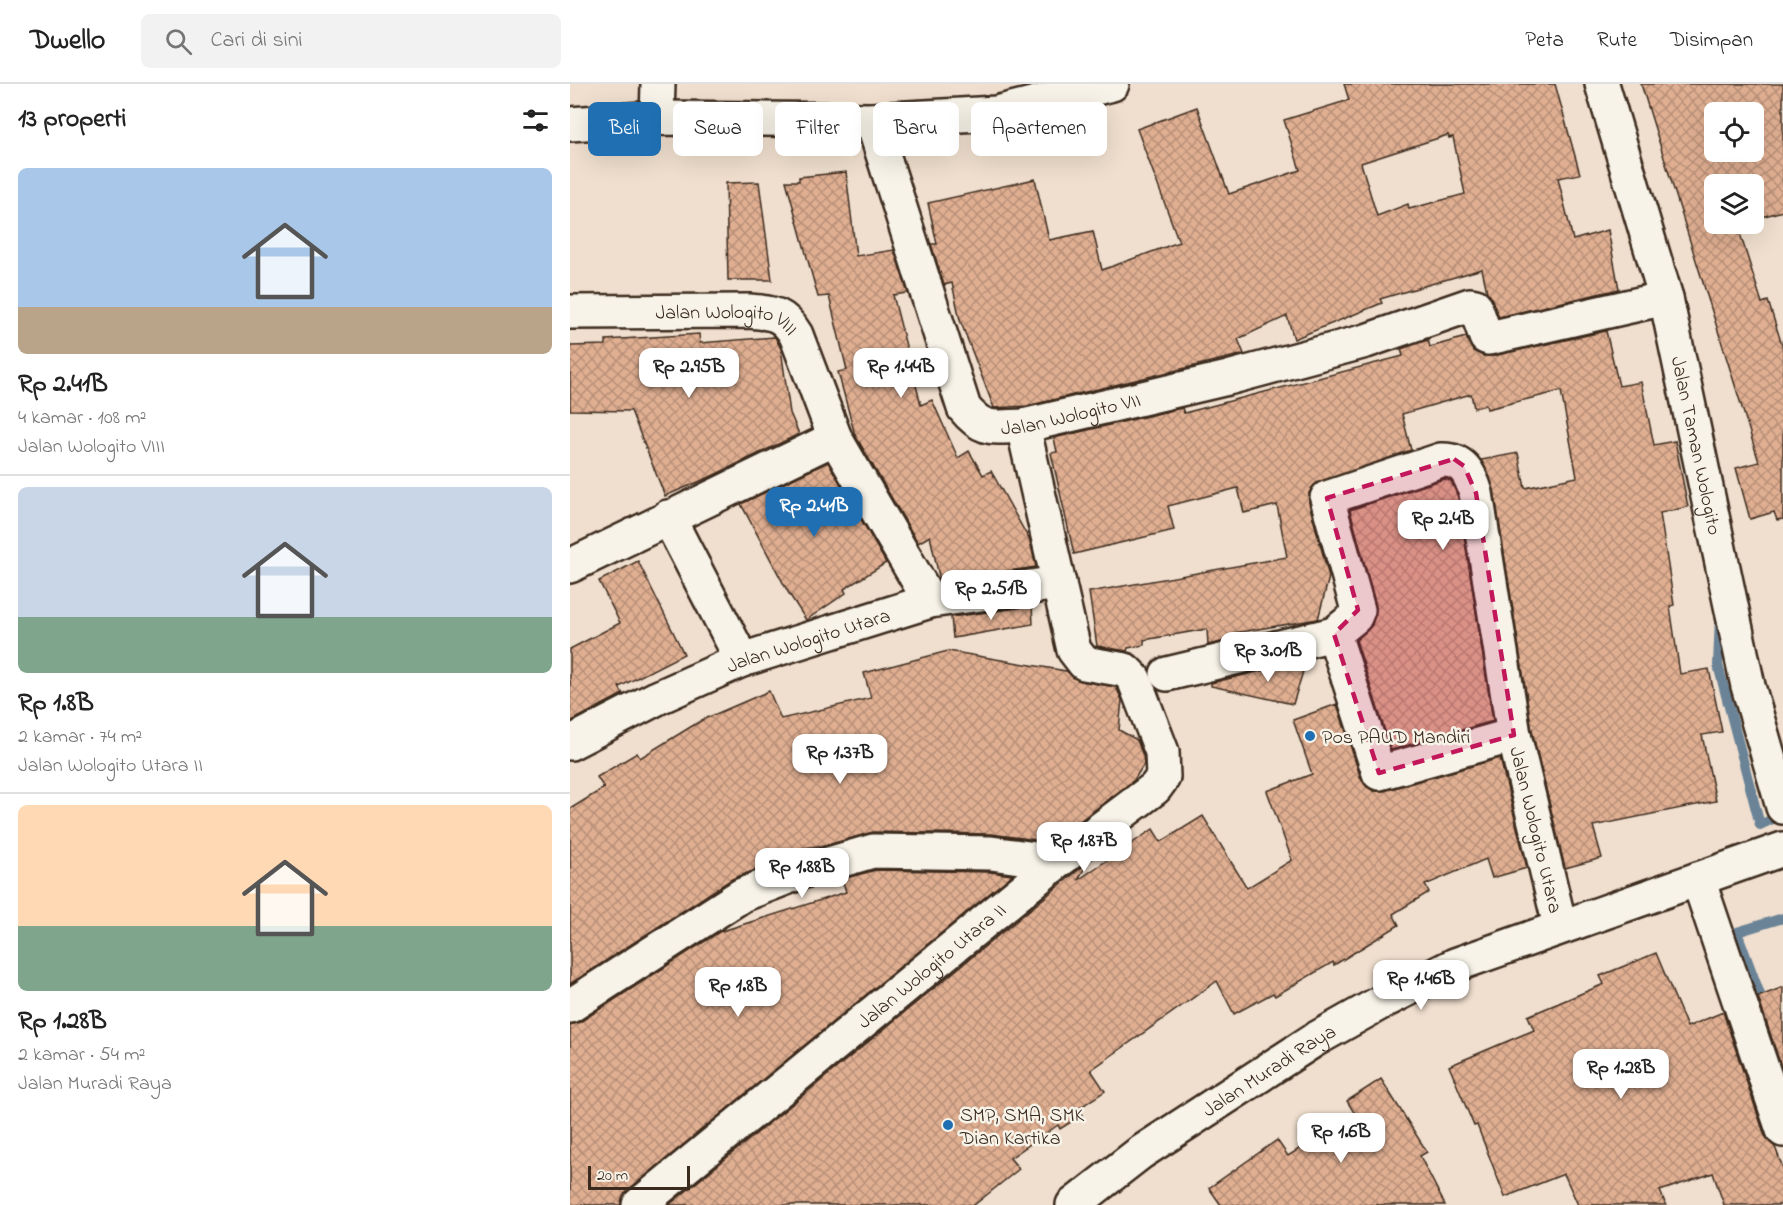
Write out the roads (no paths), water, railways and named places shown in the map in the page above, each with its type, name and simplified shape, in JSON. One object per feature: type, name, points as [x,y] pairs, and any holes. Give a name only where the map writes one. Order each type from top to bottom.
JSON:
[{"type":"street","points":[[657,102],[658,84]]},
{"type":"street","points":[[661,118],[872,120],[996,113],[1112,84]]},
{"type":"street","name":"Jalan Taman Wologito","points":[[1602,84],[1666,298],[1748,686],[1779,783]]},
{"type":"street","name":"Jalan Wologito VII","points":[[872,120],[964,408],[976,423],[989,428],[1023,426],[1251,372],[1366,340],[1474,305],[1486,336],[1490,338],[1666,298]]},
{"type":"street","points":[[570,124],[588,123]]},
{"type":"street","name":"Jalan Wologito VIII","points":[[570,312],[772,313],[788,320],[796,335],[835,438],[930,601]]},
{"type":"street","name":"Jalan Wologito Utara II","points":[[639,1205],[1057,862],[1155,788],[1163,777],[1162,753],[1134,679],[1125,670],[1084,663],[1074,650],[1023,426]]},
{"type":"street","points":[[570,566],[835,438]]},
{"type":"street","name":"Jalan Wologito Utara","points":[[1514,735],[1379,773],[1334,634],[1355,617],[1358,610],[1327,498],[1441,460],[1454,459],[1464,466],[1476,493],[1514,735],[1560,926]]},
{"type":"street","points":[[668,517],[741,660]]},
{"type":"street","name":"Jalan Wologito Utara","points":[[570,743],[657,698],[741,660],[930,601],[1059,583]]},
{"type":"street","points":[[1167,674],[1334,634]]},
{"type":"street","name":"Jalan Muradi Raya","points":[[1073,1205],[1140,1153],[1314,1040],[1455,965],[1783,849]]},
{"type":"street","points":[[570,1006],[742,895],[801,872],[873,851],[991,853],[1057,862]]},
{"type":"street","points":[[1698,879],[1783,1130]]},
{"type":"waterway","points":[[1720,616],[1718,665],[1760,825],[1783,814]]},
{"type":"waterway","points":[[1765,1008],[1737,932],[1783,918]]},
{"type":"place","name":"Pos PAUD Mandiri","points":[[1310,736]]},
{"type":"place","name":"SMP, SMA, SMK Dian Kartika","points":[[948,1125]]}]
